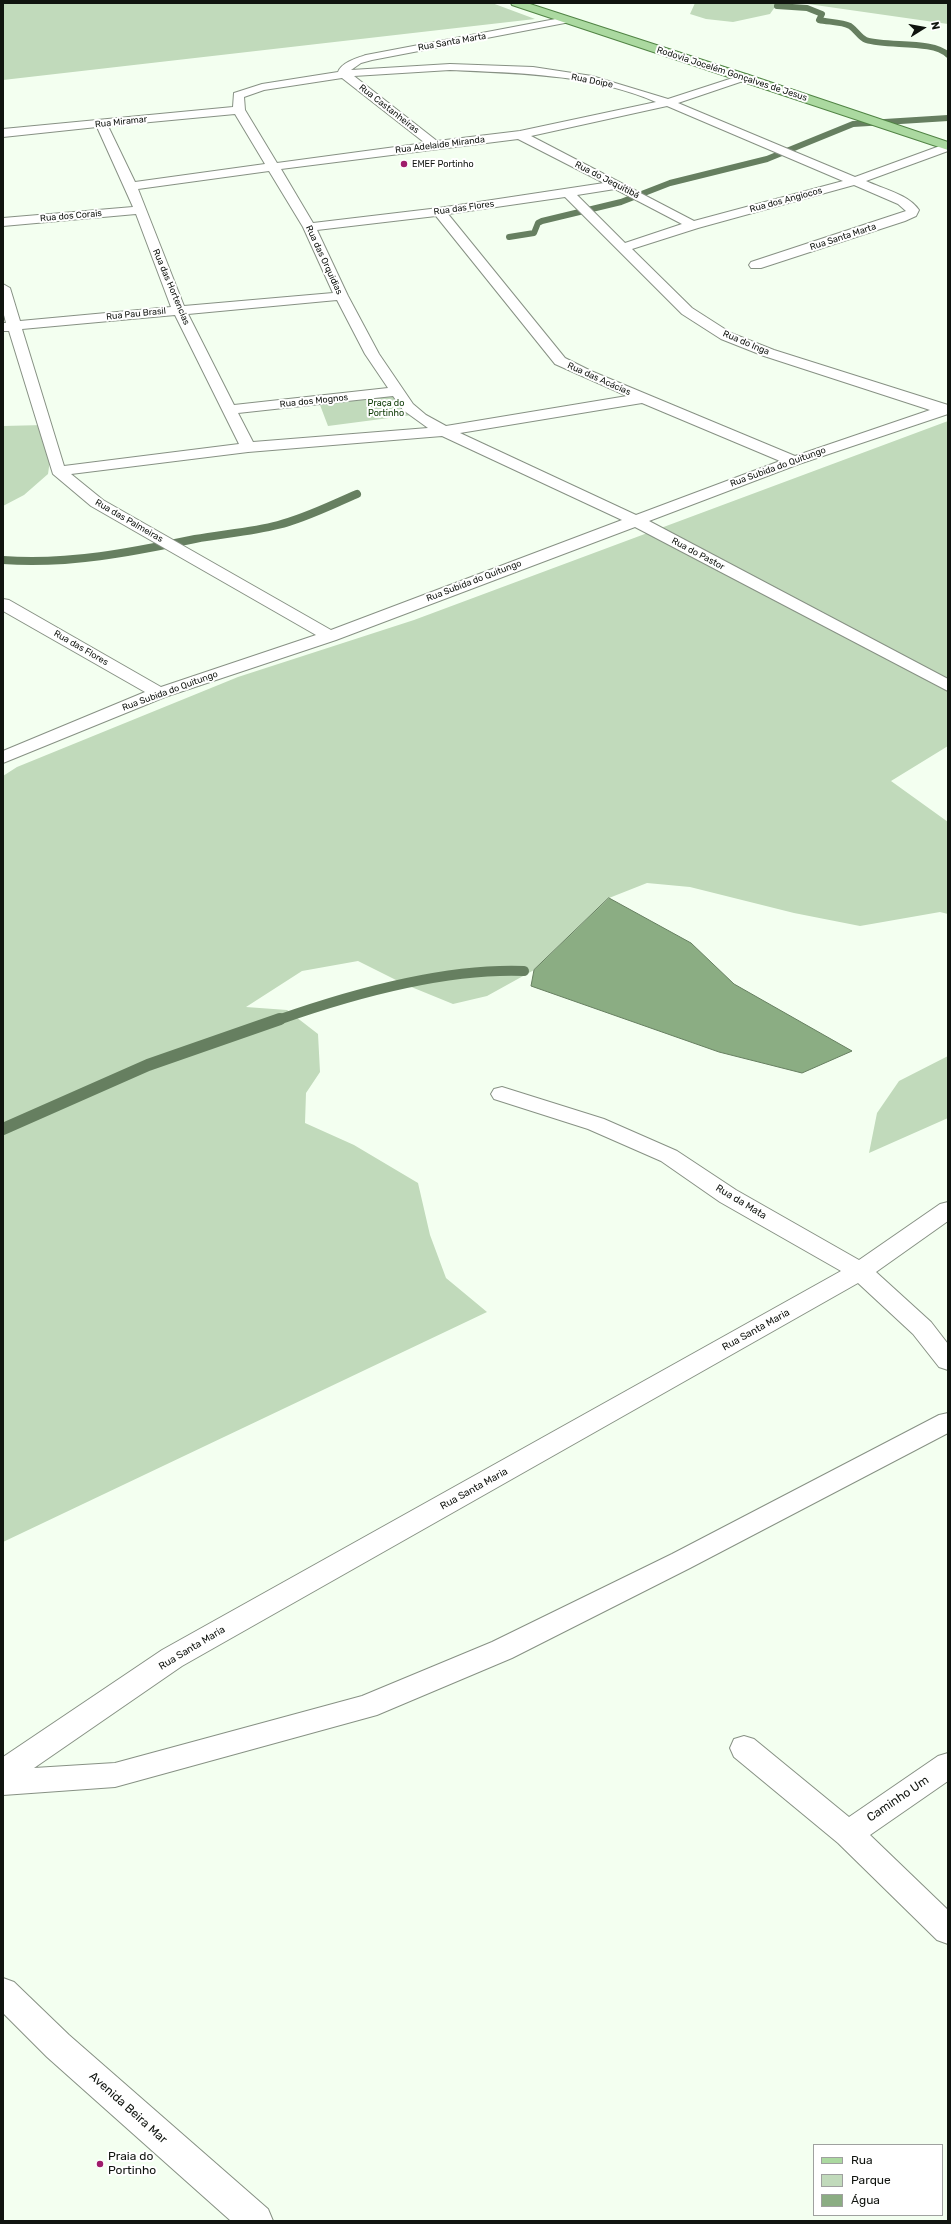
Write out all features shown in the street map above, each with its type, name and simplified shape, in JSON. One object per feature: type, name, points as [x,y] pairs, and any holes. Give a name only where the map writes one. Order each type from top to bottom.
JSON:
[{"type":"main road","name":"Rodovia Jocelém Gonçalves de Jesus","points":[[516,3],[745,77],[948,146]]},
{"type":"street","name":"Rua Santa Marta","points":[[344,74],[344,70],[352,64],[370,57],[566,20]]},
{"type":"street","name":"Rua Doipe","points":[[239,110],[238,95],[262,87],[344,74],[450,67],[533,70],[607,83],[667,102],[902,202]]},
{"type":"street","name":"Rua Castanheiras","points":[[344,74],[435,145]]},
{"type":"street","name":"Rua Adelaide Miranda","points":[[130,186],[435,145],[520,136],[667,102],[745,77]]},
{"type":"street","name":"Rua Miramar","points":[[3,133],[239,110]]},
{"type":"street","name":"Rua das Orquidias","points":[[239,110],[310,227],[340,296],[372,354],[399,391],[408,407],[420,418],[444,431]]},
{"type":"street","name":"Rua das Hortencias","points":[[101,124],[130,186],[179,310],[248,447]]},
{"type":"street","name":"Rua do Jequitibá","points":[[520,136],[618,185],[693,225]]},
{"type":"street","name":"Rua dos Angiocos","points":[[622,248],[693,225],[853,182],[948,146]]},
{"type":"street","name":"Rua das Flores","points":[[310,227],[439,212],[618,185]]},
{"type":"street","name":"Rua do Inga","points":[[568,193],[687,311],[726,336],[769,353],[946,409]]},
{"type":"street","name":"Rua Santa Marta","points":[[756,265],[912,213],[911,207],[902,202]]},
{"type":"street","name":"Rua dos Corais","points":[[3,222],[140,210]]},
{"type":"street","name":"Rua das Acácias","points":[[439,212],[560,361],[586,374],[794,461]]},
{"type":"street","points":[[3,288],[9,326],[58,471],[248,447],[444,431],[644,398]]},
{"type":"street","name":"Rua Pau Brasil","points":[[9,326],[340,296]]},
{"type":"street","name":"Rua dos Mognos","points":[[229,410],[399,391]]},
{"type":"street","name":"Rua Subida do Quitungo","points":[[3,758],[159,693],[330,636],[634,520],[794,461],[946,409]]},
{"type":"street","name":"Rua do Pastor","points":[[444,431],[634,520],[948,686]]},
{"type":"street","name":"Rua das Palmeiras","points":[[58,471],[97,503],[330,636]]},
{"type":"street","name":"Rua das Flores","points":[[3,604],[159,693]]},
{"type":"street","name":"Rua da Mata","points":[[502,1094],[596,1124],[669,1156],[728,1196],[860,1271],[922,1328],[948,1361]]},
{"type":"street","name":"Rua Santa Maria","points":[[3,1773],[172,1658],[860,1271],[948,1210]]},
{"type":"street","points":[[3,1782],[115,1775],[367,1707],[502,1650],[681,1561],[948,1422]]},
{"type":"street","points":[[744,1748],[848,1834],[948,1930]]},
{"type":"street","name":"Caminho Um","points":[[848,1834],[948,1765]]},
{"type":"street","name":"Avenida Beira Mar","points":[[3,1992],[58,2046],[256,2221]]},
{"type":"green space","points":[[3,3],[492,3],[535,19],[3,80]]},
{"type":"green space","points":[[695,3],[785,3],[777,4],[770,14],[733,22],[706,19],[690,14]]},
{"type":"green space","points":[[801,3],[948,3],[948,24]]},
{"type":"green space","name":"Praça do Portinho","points":[[400,395],[412,415],[328,426],[320,405]]},
{"type":"green space","points":[[948,421],[948,746],[891,781],[948,822],[948,914],[940,912],[860,926],[794,913],[690,887],[647,883],[609,898],[534,970],[487,996],[453,1004],[404,984],[358,961],[302,971],[246,1007],[287,1010],[318,1034],[320,1072],[306,1093],[305,1123],[354,1145],[418,1183],[430,1235],[446,1278],[487,1312],[3,1542],[3,776],[17,767],[238,677],[414,620]]},
{"type":"green space","points":[[44,425],[45,434],[54,433],[48,474],[24,495],[3,506],[3,426]]},
{"type":"green space","points":[[948,1056],[948,1118],[869,1153],[877,1113],[899,1081]]},
{"type":"water","points":[[609,898],[691,943],[734,984],[852,1051],[802,1073],[719,1052],[531,986],[534,970]]},
{"type":"waterway","points":[[777,6],[807,8],[822,14],[819,20],[850,26],[866,40],[932,47],[941,50],[948,55]]},
{"type":"waterway","points":[[509,237],[534,233],[538,223],[542,221],[621,202],[670,183],[767,159],[853,124],[948,118]]},
{"type":"waterway","points":[[3,560],[52,561],[76,559],[124,553],[205,537],[257,529],[298,519],[357,494]]},
{"type":"waterway","points":[[278,1020],[368,992],[431,978],[494,971],[524,971]]},
{"type":"waterway","points":[[3,1129],[148,1065],[280,1019]]},
{"type":"place","name":"EMEF Portinho","points":[[404,164]]},
{"type":"place","name":"Praia do Portinho","points":[[100,2164]]}]
